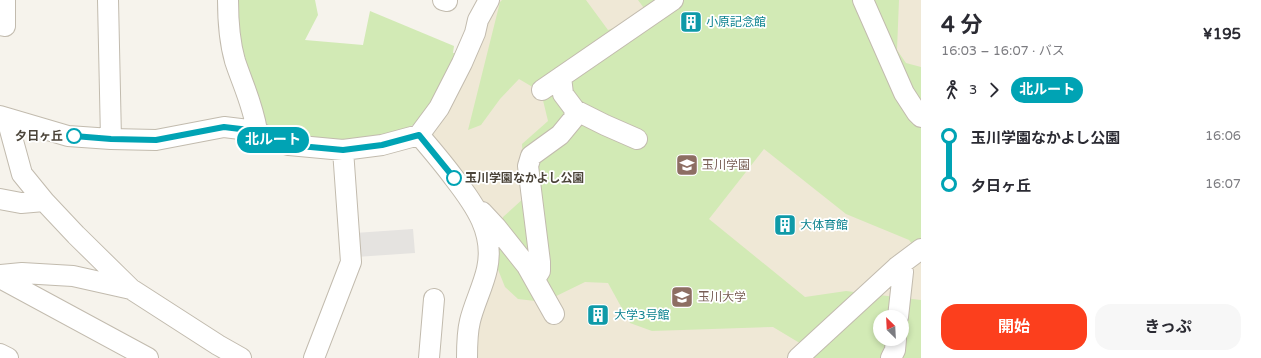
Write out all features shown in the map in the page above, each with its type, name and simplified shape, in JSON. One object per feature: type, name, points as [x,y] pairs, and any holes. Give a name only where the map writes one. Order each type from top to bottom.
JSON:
[{"type":"street","points":[[0,25],[5,26],[6,0]]},
{"type":"street","points":[[108,0],[111,139]]},
{"type":"street","points":[[228,0],[227,18],[232,47],[237,67],[250,100],[257,131]]},
{"type":"street","points":[[443,0],[446,2],[447,0]]},
{"type":"street","points":[[4,117],[68,136],[156,140],[224,127],[257,131],[274,141],[282,143],[343,150],[382,145],[419,135],[439,108],[462,63],[475,33],[478,20],[489,0]]},
{"type":"street","points":[[542,90],[673,0]]},
{"type":"street","points":[[863,0],[904,93],[921,117]]},
{"type":"street","points":[[561,76],[563,94],[576,110],[637,139]]},
{"type":"street","points":[[535,279],[540,271],[540,262],[528,166],[531,156],[560,135],[574,118],[576,110]]},
{"type":"street","points":[[4,117],[22,174],[44,201],[76,235],[130,289],[241,358]]},
{"type":"street","points":[[419,135],[475,205],[496,227],[527,266],[554,314]]},
{"type":"street","points":[[314,358],[351,262],[343,150]]},
{"type":"street","points":[[0,199],[21,203],[44,201]]},
{"type":"street","points":[[467,358],[470,322],[486,270],[489,252],[484,225],[475,205]]},
{"type":"street","points":[[798,358],[898,266],[921,249]]},
{"type":"street","points":[[898,266],[903,272],[899,310]]},
{"type":"street","points":[[0,277],[22,273],[73,276],[130,289]]},
{"type":"street","points":[[0,277],[148,358]]},
{"type":"street","points":[[429,358],[434,299]]},
{"type":"street","points":[[891,358],[895,346]]},
{"type":"street","points":[[0,354],[8,358]]},
{"type":"shaded area","name":"玉川学園","points":[[499,0],[921,0],[921,358],[475,358],[476,339],[481,311],[495,265],[431,137],[431,127],[489,12]]},
{"type":"shaded area","points":[[413,229],[415,253],[356,257],[355,233]]},
{"type":"green space","points":[[233,0],[315,0],[318,15],[305,40],[363,45],[370,11],[454,46],[453,53],[457,53],[424,119],[404,130],[383,136],[342,142],[317,142],[274,132],[265,123],[237,34]]},
{"type":"green space","name":"玉川学園","points":[[502,0],[586,0],[608,30],[649,15],[638,0],[899,0],[897,50],[906,63],[921,67],[921,255],[909,240],[846,214],[764,149],[709,219],[805,297],[846,291],[921,300],[921,358],[811,358],[803,345],[773,327],[652,331],[630,323],[608,283],[585,282],[544,302],[518,299],[505,287],[497,267],[503,217],[525,197],[522,144],[548,121],[541,92],[519,79],[500,99],[481,125],[468,130],[500,2]]},
{"type":"bus line","name":"北ルート","points":[[74,136],[156,140],[224,127],[257,131],[274,141],[289,145],[343,150],[368,148],[419,135],[454,178]]},
{"type":"place","name":"小原記念館","points":[[691,22]]},
{"type":"place","name":"夕日ヶ丘","points":[[74,136]]},
{"type":"place","name":"玉川学園","points":[[687,165]]},
{"type":"place","name":"玉川学園なかよし公園","points":[[454,178]]},
{"type":"place","name":"大体育館","points":[[785,225]]},
{"type":"place","name":"玉川大学","points":[[682,297]]},
{"type":"place","name":"大学3号館","points":[[598,315]]}]
